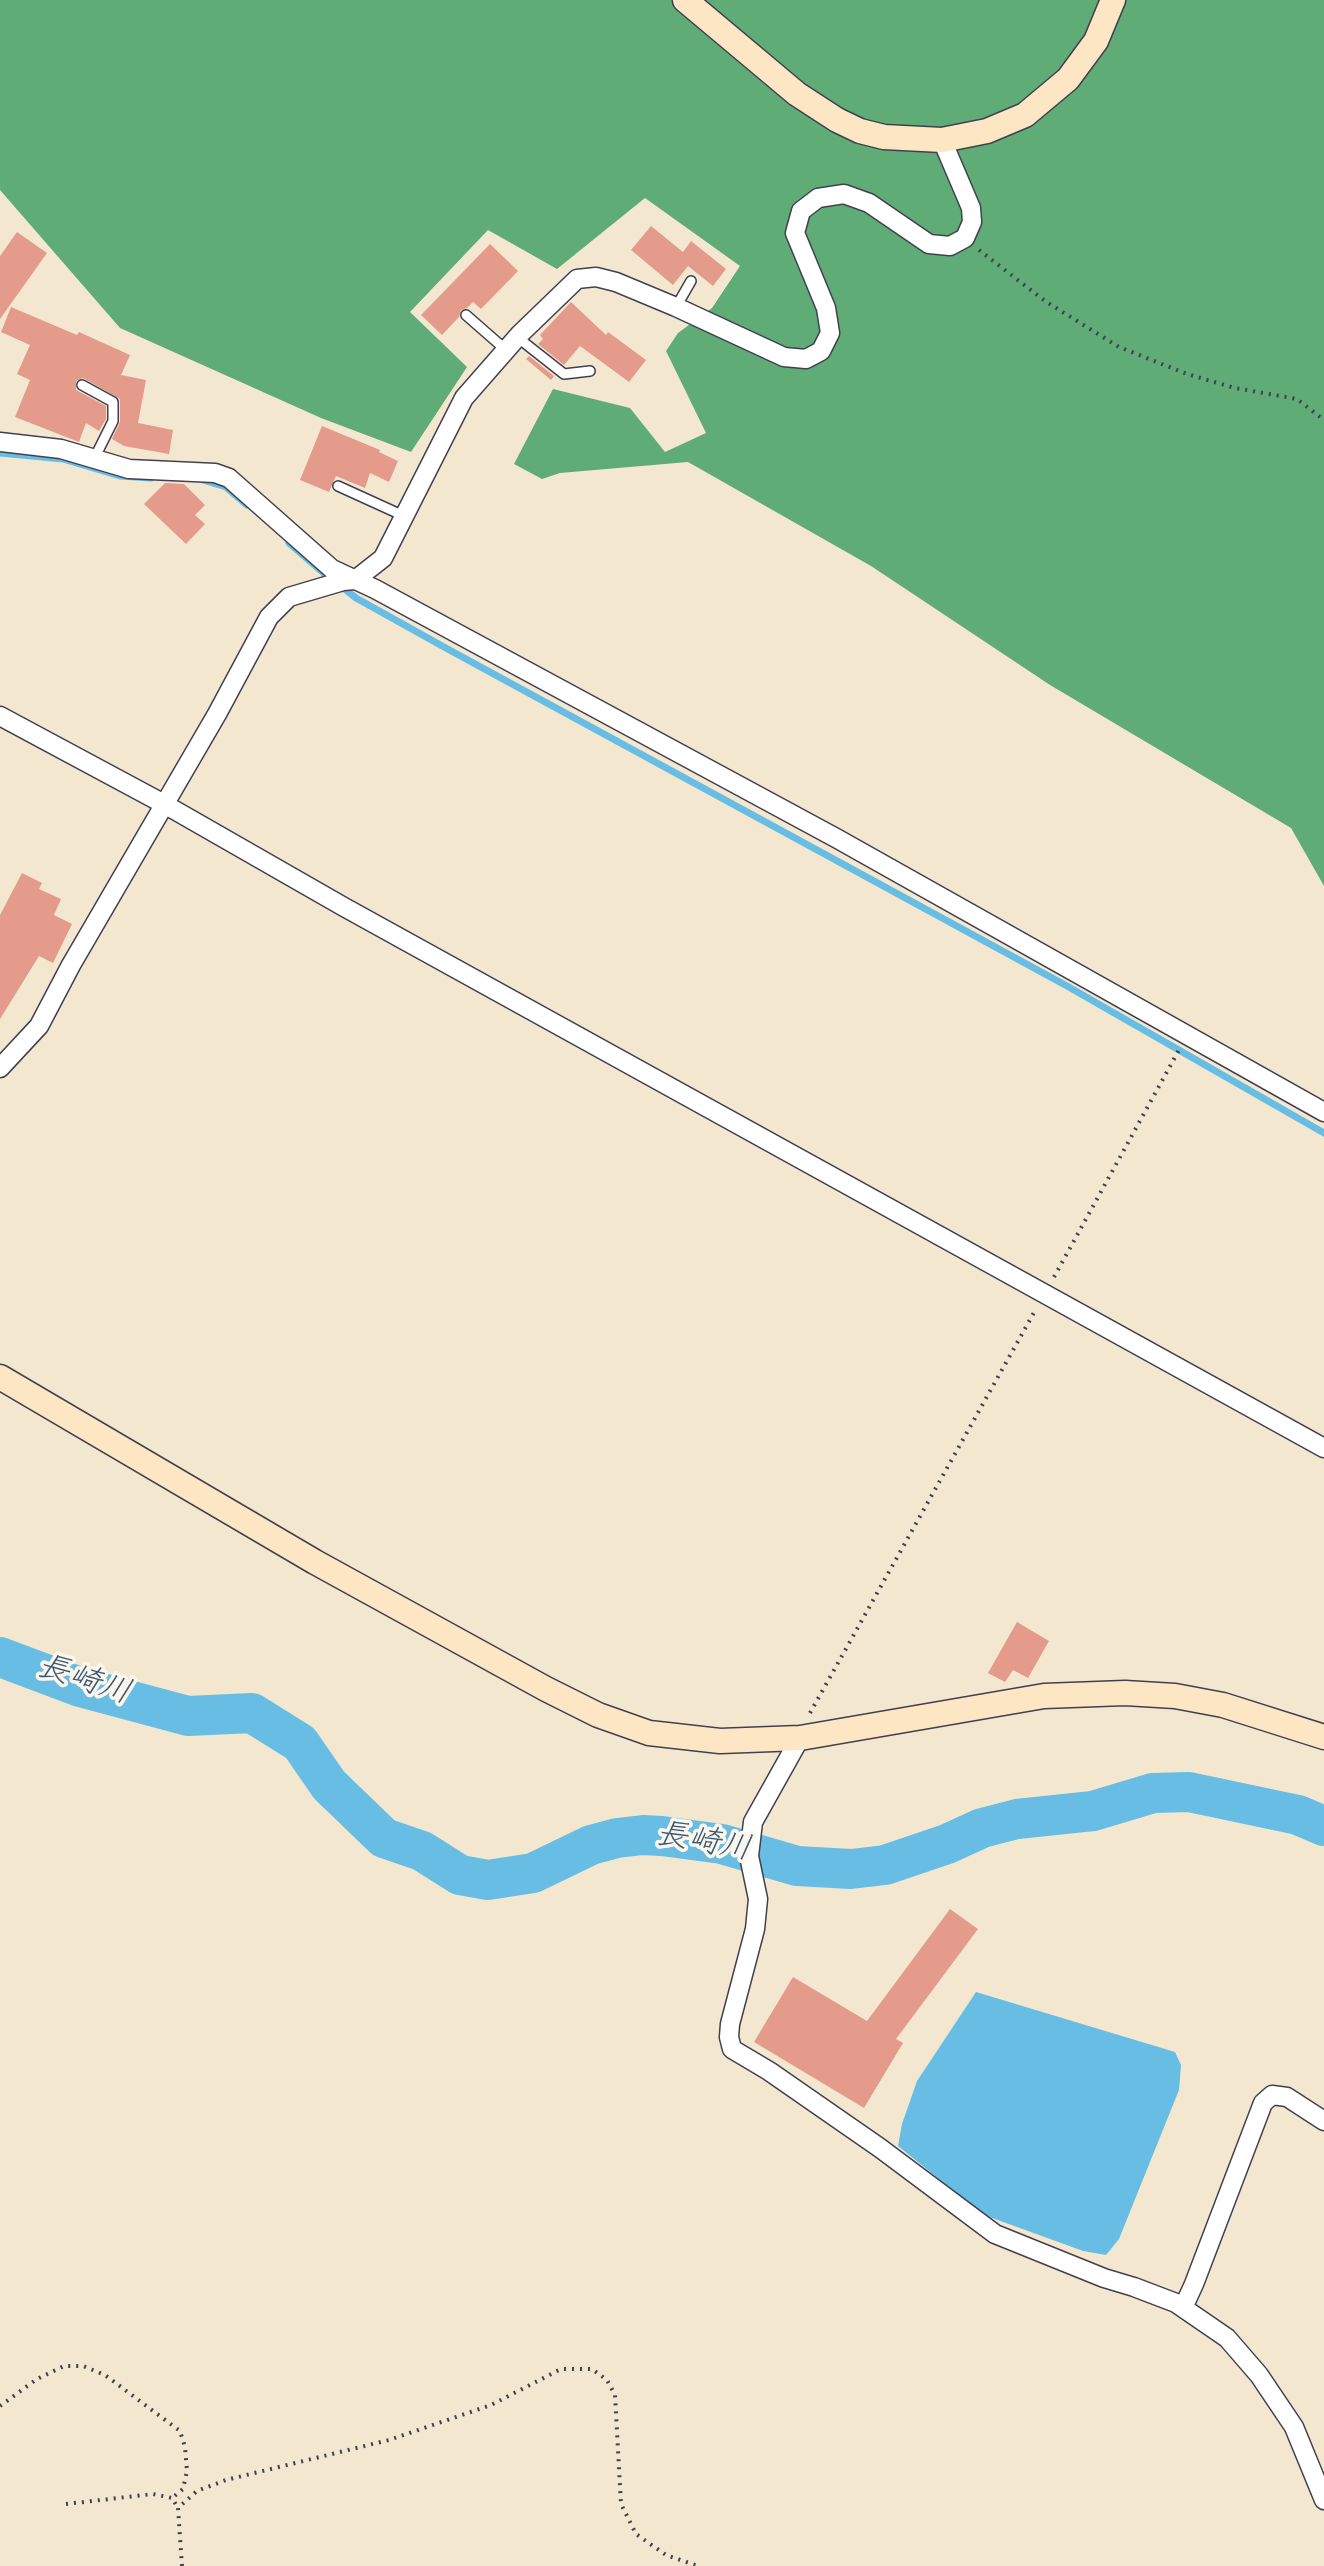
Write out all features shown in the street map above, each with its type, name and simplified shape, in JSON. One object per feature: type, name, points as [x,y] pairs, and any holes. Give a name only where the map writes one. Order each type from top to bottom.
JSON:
[{"type":"street","points":[[685,0],[797,94],[837,120],[860,131],[884,137],[942,140],[987,131],[1025,115],[1036,106],[1068,79],[1096,41],[1113,0]]},
{"type":"street","points":[[0,1068],[39,1026],[269,617],[289,597],[342,582],[383,558],[464,398],[512,343],[577,279],[596,277],[676,307],[784,357],[806,359],[821,351],[830,333],[826,308],[795,233],[801,211],[818,198],[844,194],[869,203],[929,244],[950,246],[965,238],[972,222],[971,208],[942,140]]},
{"type":"street","points":[[0,442],[61,449],[129,469],[215,473],[229,478],[332,569],[342,582],[836,838],[1324,1112]]},
{"type":"street","points":[[0,716],[164,804],[1044,1296],[1324,1448]]},
{"type":"street","points":[[0,1377],[315,1562],[598,1715],[649,1733],[720,1741],[800,1738],[1044,1696],[1112,1693],[1175,1696],[1223,1705],[1324,1737]]},
{"type":"street","points":[[800,1738],[753,1822],[749,1856],[758,1899],[755,1929],[730,2024],[732,2049],[880,2148],[995,2234],[1183,2308],[1227,2338],[1259,2375],[1294,2427],[1324,2500]]},
{"type":"street","points":[[1183,2308],[1263,2103],[1272,2095],[1287,2097],[1324,2121]]},
{"type":"lane","points":[[676,307],[691,281]]},
{"type":"lane","points":[[466,315],[564,374],[590,371]]},
{"type":"lane","points":[[82,385],[113,402],[113,421],[94,459]]},
{"type":"lane","points":[[338,486],[404,516]]},
{"type":"path","points":[[965,238],[1045,301],[1119,347],[1187,374],[1235,388],[1297,399],[1324,420]]},
{"type":"path","points":[[800,1738],[811,1713],[1177,1054]]},
{"type":"path","points":[[0,2406],[37,2379],[64,2366],[83,2366],[105,2375],[180,2431],[187,2471],[183,2489],[172,2498]]},
{"type":"path","points":[[178,2508],[197,2491],[226,2480],[389,2440],[491,2405],[561,2369],[592,2369],[607,2380],[615,2395],[621,2504],[636,2534],[666,2555],[698,2566]]},
{"type":"path","points":[[66,2504],[153,2494],[172,2498],[178,2508],[182,2566]]},
{"type":"green space","points":[[0,0],[1324,0],[1324,886],[1291,828],[1050,685],[871,566],[688,462],[560,473],[542,479],[514,464],[553,389],[630,408],[665,452],[706,433],[666,351],[678,333],[712,308],[740,266],[645,198],[557,269],[488,230],[410,312],[467,367],[411,452],[321,418],[120,328],[0,190]]},
{"type":"water","points":[[976,1992],[1175,2052],[1181,2065],[1179,2090],[1119,2239],[1106,2255],[1083,2251],[984,2215],[898,2146],[917,2081]]},
{"type":"building","points":[[651,226],[683,252],[691,241],[726,269],[713,286],[688,266],[673,285],[631,250]]},
{"type":"building","points":[[17,232],[47,253],[0,319],[0,256]]},
{"type":"building","points":[[490,244],[518,271],[481,309],[473,302],[461,310],[459,317],[442,335],[421,315]]},
{"type":"building","points":[[571,302],[606,335],[608,332],[646,360],[629,382],[580,346],[564,365],[538,344],[543,339],[540,335]]},
{"type":"building","points":[[11,307],[130,355],[121,375],[146,380],[138,423],[173,430],[169,454],[124,446],[112,439],[120,422],[120,399],[83,378],[76,381],[76,390],[106,406],[106,419],[99,431],[86,423],[79,442],[15,417],[30,380],[17,374],[30,345],[1,332]]},
{"type":"building","points":[[529,356],[554,376],[551,380],[526,359]]},
{"type":"building","points":[[322,426],[380,450],[398,461],[389,482],[370,473],[365,488],[336,476],[329,492],[300,480]]},
{"type":"building","points":[[165,483],[184,484],[205,505],[195,515],[205,524],[186,544],[144,504]]},
{"type":"building","points":[[22,873],[42,883],[39,889],[61,899],[54,915],[72,924],[53,963],[39,956],[0,1019],[0,915]]},
{"type":"building","points":[[1017,1622],[1049,1641],[1028,1678],[1013,1670],[1005,1682],[988,1673]]},
{"type":"building","points":[[950,1909],[978,1929],[896,2039],[903,2043],[864,2108],[754,2042],[793,1977],[867,2021]]},
{"type":"waterway","points":[[0,453],[63,459],[120,476],[151,478]]},
{"type":"waterway","points":[[203,480],[226,487],[247,505]]},
{"type":"waterway","points":[[289,543],[325,574]]},
{"type":"waterway","points":[[341,586],[356,598],[444,647],[1067,986],[1324,1133]]},
{"type":"waterway","name":"長崎川","points":[[0,1657],[80,1687],[188,1716],[252,1713],[300,1743],[329,1785],[384,1838],[422,1851],[460,1875],[488,1880],[533,1873],[591,1845],[643,1835],[722,1844],[797,1866],[851,1869],[885,1865],[947,1844],[982,1828],[1017,1819],[1093,1811],[1153,1793],[1189,1792],[1298,1815],[1324,1826]]}]
